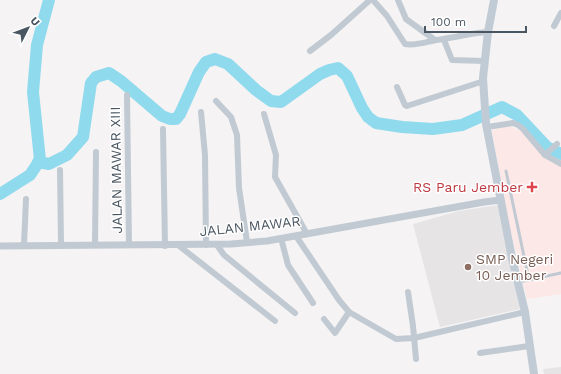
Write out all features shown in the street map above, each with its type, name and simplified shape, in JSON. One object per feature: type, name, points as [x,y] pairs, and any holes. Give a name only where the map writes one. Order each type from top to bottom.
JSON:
[{"type":"main road","points":[[494,0],[485,60],[484,81],[486,125],[525,312],[534,374]]},
{"type":"street","points":[[310,51],[331,35],[370,0]]},
{"type":"street","points":[[373,0],[387,16],[405,44],[415,45],[435,40],[444,40],[468,33],[488,32]]},
{"type":"street","points":[[398,0],[406,19],[435,40]]},
{"type":"street","points":[[554,26],[561,13]]},
{"type":"street","points":[[444,40],[452,60],[485,60]]},
{"type":"street","points":[[397,87],[405,105],[407,106],[484,81]]},
{"type":"street","name":"JALAN MAWAR XIII","points":[[127,95],[129,245]]},
{"type":"street","points":[[216,101],[231,117],[237,135],[239,188],[246,242]]},
{"type":"street","points":[[201,112],[205,155],[206,245]]},
{"type":"street","points":[[264,114],[276,155],[275,177],[307,234]]},
{"type":"street","points":[[486,125],[513,123],[518,125],[546,154],[561,164]]},
{"type":"street","points":[[163,129],[165,246]]},
{"type":"street","points":[[546,154],[557,144]]},
{"type":"street","points":[[96,152],[96,245]]},
{"type":"street","points":[[60,170],[61,245]]},
{"type":"street","points":[[24,245],[26,198]]},
{"type":"street","name":"JALAN MAWAR","points":[[0,246],[217,245],[296,236],[476,203],[501,200]]},
{"type":"street","points":[[296,236],[349,312],[396,339],[414,338],[525,312]]},
{"type":"street","points":[[281,238],[288,265],[313,303]]},
{"type":"street","points":[[178,245],[275,321]]},
{"type":"street","points":[[217,245],[224,255],[294,313]]},
{"type":"street","points":[[408,292],[416,359]]},
{"type":"street","points":[[324,319],[335,333],[349,312]]},
{"type":"street","points":[[480,353],[529,346]]},
{"type":"lane","points":[[506,171],[529,280]]},
{"type":"lane","points":[[518,283],[561,273]]},
{"type":"shaded area","name":"RS Paru Jember","points":[[508,126],[528,134],[561,159],[561,294],[527,299],[507,216],[492,130]]},
{"type":"shaded area","name":"SMP Negeri 10 Jember","points":[[498,205],[520,309],[440,327],[413,224],[459,211]]},
{"type":"shaded area","points":[[561,367],[561,374],[544,374],[543,369]]},
{"type":"waterway","points":[[0,194],[30,175],[40,160],[33,92],[37,45],[49,0]]},
{"type":"waterway","points":[[38,162],[49,164],[67,155],[83,137],[91,83],[96,77],[109,73],[121,81],[162,116],[170,119],[176,119],[180,114],[199,72],[206,62],[215,59],[228,64],[256,90],[271,101],[281,102],[320,74],[338,68],[347,76],[362,108],[368,117],[376,123],[402,127],[433,129],[462,125],[502,107],[517,115],[547,147],[561,154]]},
{"type":"place","name":"RS Paru Jember","points":[[532,187]]},
{"type":"place","name":"SMP Negeri 10 Jember","points":[[468,267]]}]
